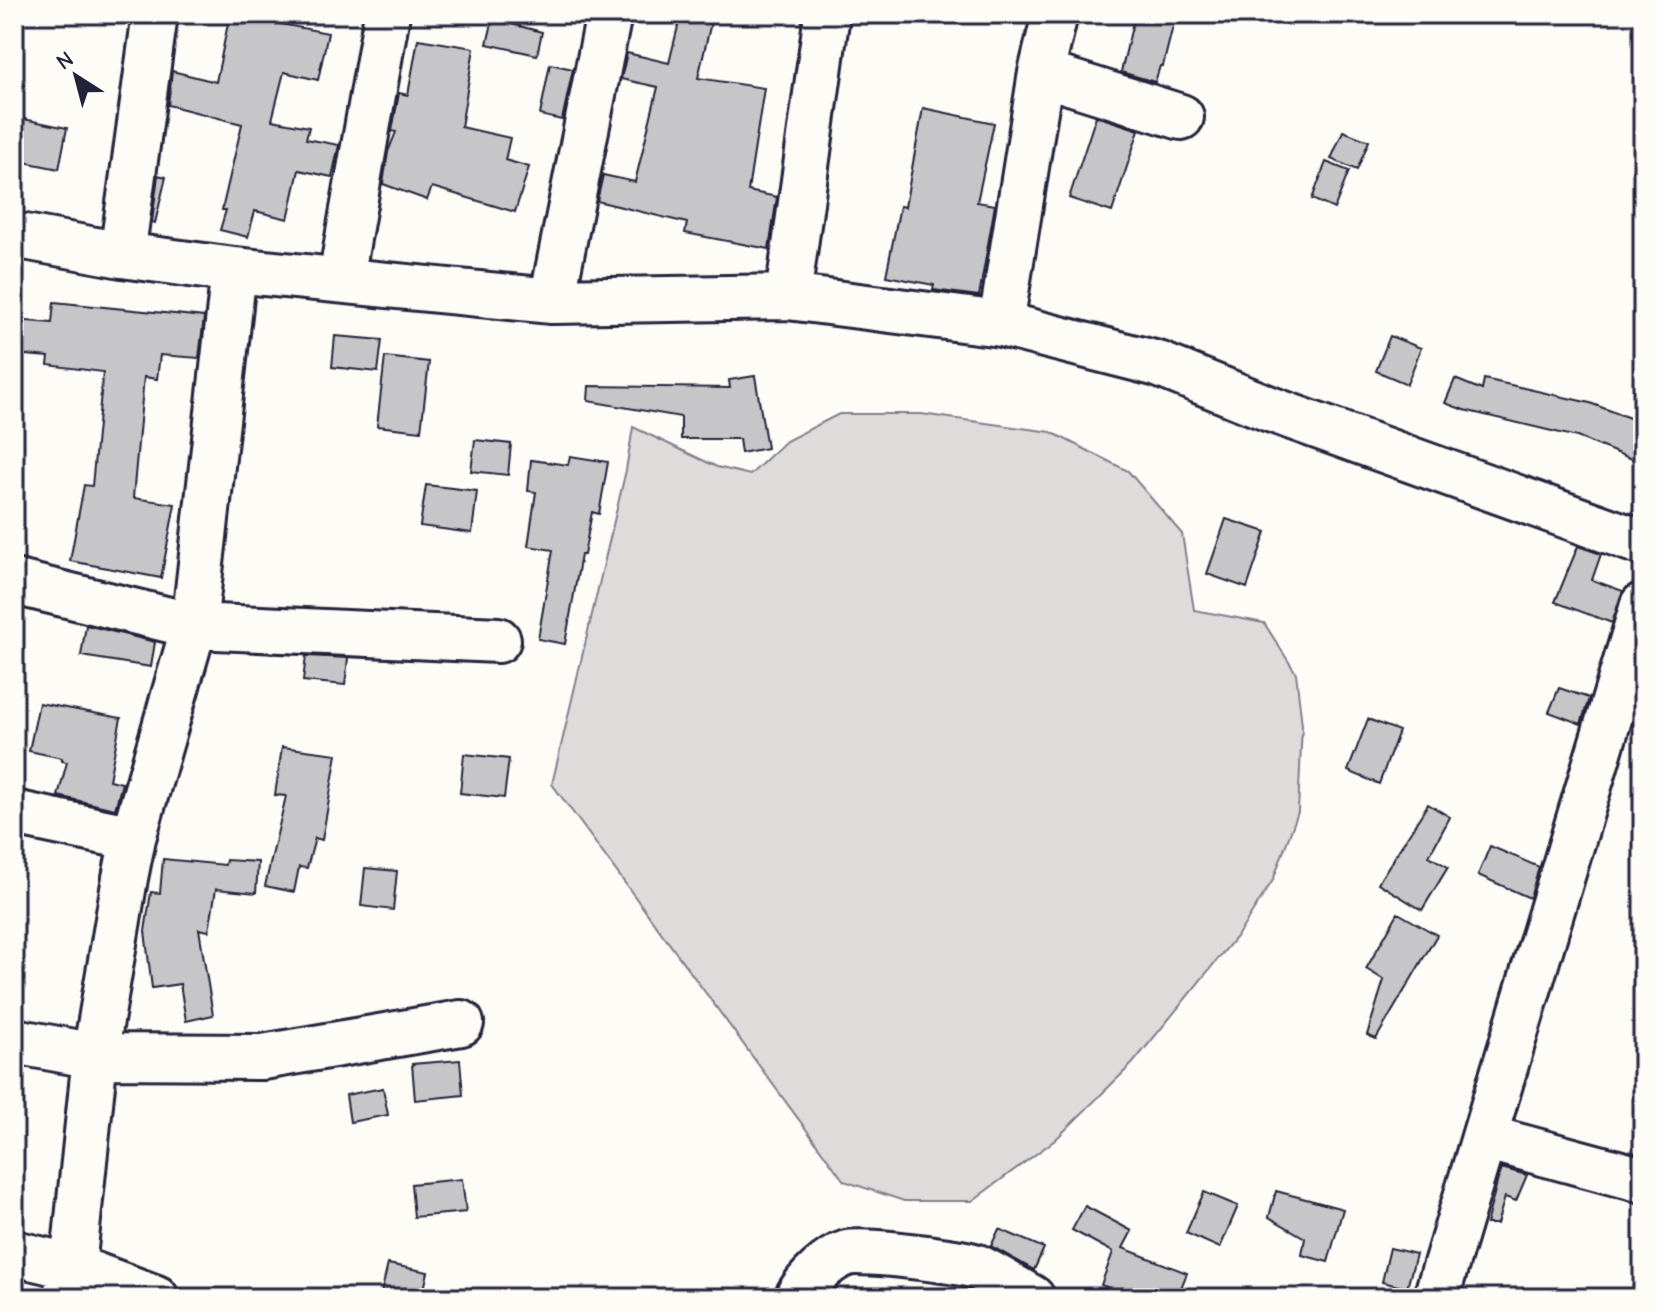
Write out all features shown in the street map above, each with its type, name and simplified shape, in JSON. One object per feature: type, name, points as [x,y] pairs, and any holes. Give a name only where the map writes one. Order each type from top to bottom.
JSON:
[{"type":"street","points":[[122,255],[155,14]]},
{"type":"street","points":[[341,279],[387,14]]},
{"type":"street","points":[[552,301],[609,14]]},
{"type":"street","points":[[788,297],[827,14]]},
{"type":"street","points":[[1001,324],[1041,73],[1055,14]]},
{"type":"street","points":[[1041,73],[1181,117]]},
{"type":"street","points":[[14,235],[122,255],[234,270],[552,301],[788,297],[1001,324],[1158,364],[1270,409],[1643,543]]},
{"type":"street","points":[[69,1283],[95,1056],[133,838],[194,626],[234,270]]},
{"type":"street","points":[[14,582],[194,626],[498,640]]},
{"type":"street","points":[[1436,1298],[1643,605]]},
{"type":"street","points":[[14,813],[133,838]]},
{"type":"street","points":[[14,1041],[95,1056],[263,1057],[461,1023]]},
{"type":"street","points":[[1484,1137],[1643,1180]]},
{"type":"street","points":[[797,1298],[825,1266],[847,1253],[874,1252],[975,1266],[1032,1298]]},
{"type":"street","points":[[14,1253],[69,1283],[156,1298]]},
{"type":"shaded area","points":[[839,414],[921,414],[1051,432],[1128,471],[1182,534],[1194,610],[1264,623],[1296,673],[1302,725],[1298,812],[1273,880],[1240,932],[1133,1063],[1055,1140],[972,1201],[904,1201],[844,1181],[552,784],[626,470],[633,427],[717,467],[750,475],[786,441]]},
{"type":"building","points":[[230,14],[328,33],[318,80],[284,72],[272,120],[309,127],[306,139],[339,145],[332,177],[299,170],[288,219],[255,211],[248,237],[220,230],[242,124],[168,105],[172,71],[216,82]]},
{"type":"building","points":[[681,14],[713,14],[698,78],[764,88],[748,191],[777,197],[769,249],[685,233],[687,223],[597,201],[603,175],[635,182],[658,87],[621,79],[627,53],[669,63]]},
{"type":"building","points":[[1135,14],[1175,18],[1163,66],[1160,66],[1155,82],[1121,72]]},
{"type":"building","points":[[493,19],[542,32],[537,55],[487,44]]},
{"type":"building","points":[[418,39],[474,48],[461,127],[510,138],[505,160],[529,167],[515,212],[432,187],[427,200],[383,184],[388,152],[396,132],[392,131],[399,93],[408,95]]},
{"type":"building","points":[[550,64],[573,69],[562,120],[540,115]]},
{"type":"building","points":[[923,108],[994,123],[977,202],[995,205],[979,296],[933,290],[934,285],[886,276],[900,206],[905,207]]},
{"type":"building","points":[[1096,116],[1139,130],[1112,212],[1069,198]]},
{"type":"building","points":[[14,117],[67,128],[59,169],[14,160]]},
{"type":"building","points":[[1343,131],[1369,141],[1357,170],[1331,159]]},
{"type":"building","points":[[1326,162],[1349,171],[1334,209],[1312,199]]},
{"type":"building","points":[[158,175],[166,177],[155,223],[152,222]]},
{"type":"building","points":[[54,302],[204,317],[199,358],[160,355],[157,379],[144,377],[133,498],[175,504],[161,578],[70,561],[84,485],[92,486],[103,372],[48,365],[49,357],[14,354],[14,320],[52,323]]},
{"type":"building","points":[[335,336],[382,340],[378,372],[332,367]]},
{"type":"building","points":[[1390,336],[1421,348],[1407,384],[1376,371]]},
{"type":"building","points":[[385,357],[429,362],[421,431],[377,426]]},
{"type":"building","points":[[755,376],[767,448],[741,453],[739,439],[681,439],[681,417],[588,401],[589,386],[730,388],[729,380]]},
{"type":"building","points":[[1455,379],[1482,390],[1484,379],[1590,403],[1643,423],[1643,445],[1637,461],[1577,437],[1445,403]]},
{"type":"building","points":[[475,440],[511,444],[508,475],[471,471]]},
{"type":"building","points":[[570,456],[608,462],[599,514],[592,512],[584,555],[581,555],[565,644],[538,639],[553,550],[528,546],[536,492],[528,491],[531,460],[568,465]]},
{"type":"building","points":[[426,485],[477,491],[472,533],[420,526]]},
{"type":"building","points":[[1226,519],[1266,532],[1247,588],[1207,574]]},
{"type":"building","points":[[1578,546],[1601,554],[1592,580],[1623,591],[1612,623],[1555,602]]},
{"type":"building","points":[[86,625],[155,642],[151,667],[81,656]]},
{"type":"building","points":[[306,656],[348,658],[345,685],[303,681]]},
{"type":"building","points":[[1559,688],[1589,698],[1581,724],[1549,712]]},
{"type":"building","points":[[39,703],[121,718],[109,780],[122,783],[115,809],[58,796],[67,762],[62,758],[29,751]]},
{"type":"building","points":[[1368,719],[1399,731],[1379,784],[1348,771]]},
{"type":"building","points":[[282,747],[337,754],[322,840],[315,838],[307,868],[299,867],[294,892],[265,886],[286,796],[275,795]]},
{"type":"building","points":[[464,754],[509,759],[504,798],[460,793]]},
{"type":"building","points":[[1428,804],[1450,817],[1429,856],[1448,867],[1422,910],[1378,883]]},
{"type":"building","points":[[1490,846],[1539,867],[1530,898],[1478,875]]},
{"type":"building","points":[[163,859],[225,865],[226,860],[258,862],[256,893],[216,889],[209,931],[199,929],[213,1015],[186,1021],[180,984],[152,988],[145,931],[151,892],[160,893]]},
{"type":"building","points":[[365,868],[397,871],[393,910],[361,906]]},
{"type":"building","points":[[1398,913],[1437,935],[1376,1039],[1367,1035],[1384,980],[1366,969]]},
{"type":"building","points":[[460,1060],[463,1095],[415,1100],[412,1064]]},
{"type":"building","points":[[383,1088],[388,1115],[350,1122],[346,1095]]},
{"type":"building","points":[[1501,1168],[1527,1175],[1516,1201],[1505,1197],[1497,1224],[1486,1224]]},
{"type":"building","points":[[462,1179],[466,1212],[414,1217],[411,1184]]},
{"type":"building","points":[[1276,1191],[1343,1209],[1328,1262],[1302,1255],[1305,1238],[1269,1217]]},
{"type":"building","points":[[1204,1192],[1238,1206],[1220,1248],[1186,1233]]},
{"type":"building","points":[[1085,1206],[1132,1231],[1123,1248],[1187,1273],[1177,1298],[1135,1298],[1101,1285],[1113,1252],[1072,1230]]},
{"type":"building","points":[[999,1229],[1044,1248],[1034,1270],[991,1246]]},
{"type":"building","points":[[1390,1248],[1416,1254],[1407,1288],[1382,1282]]},
{"type":"building","points":[[388,1264],[428,1272],[422,1298],[380,1298]]}]
